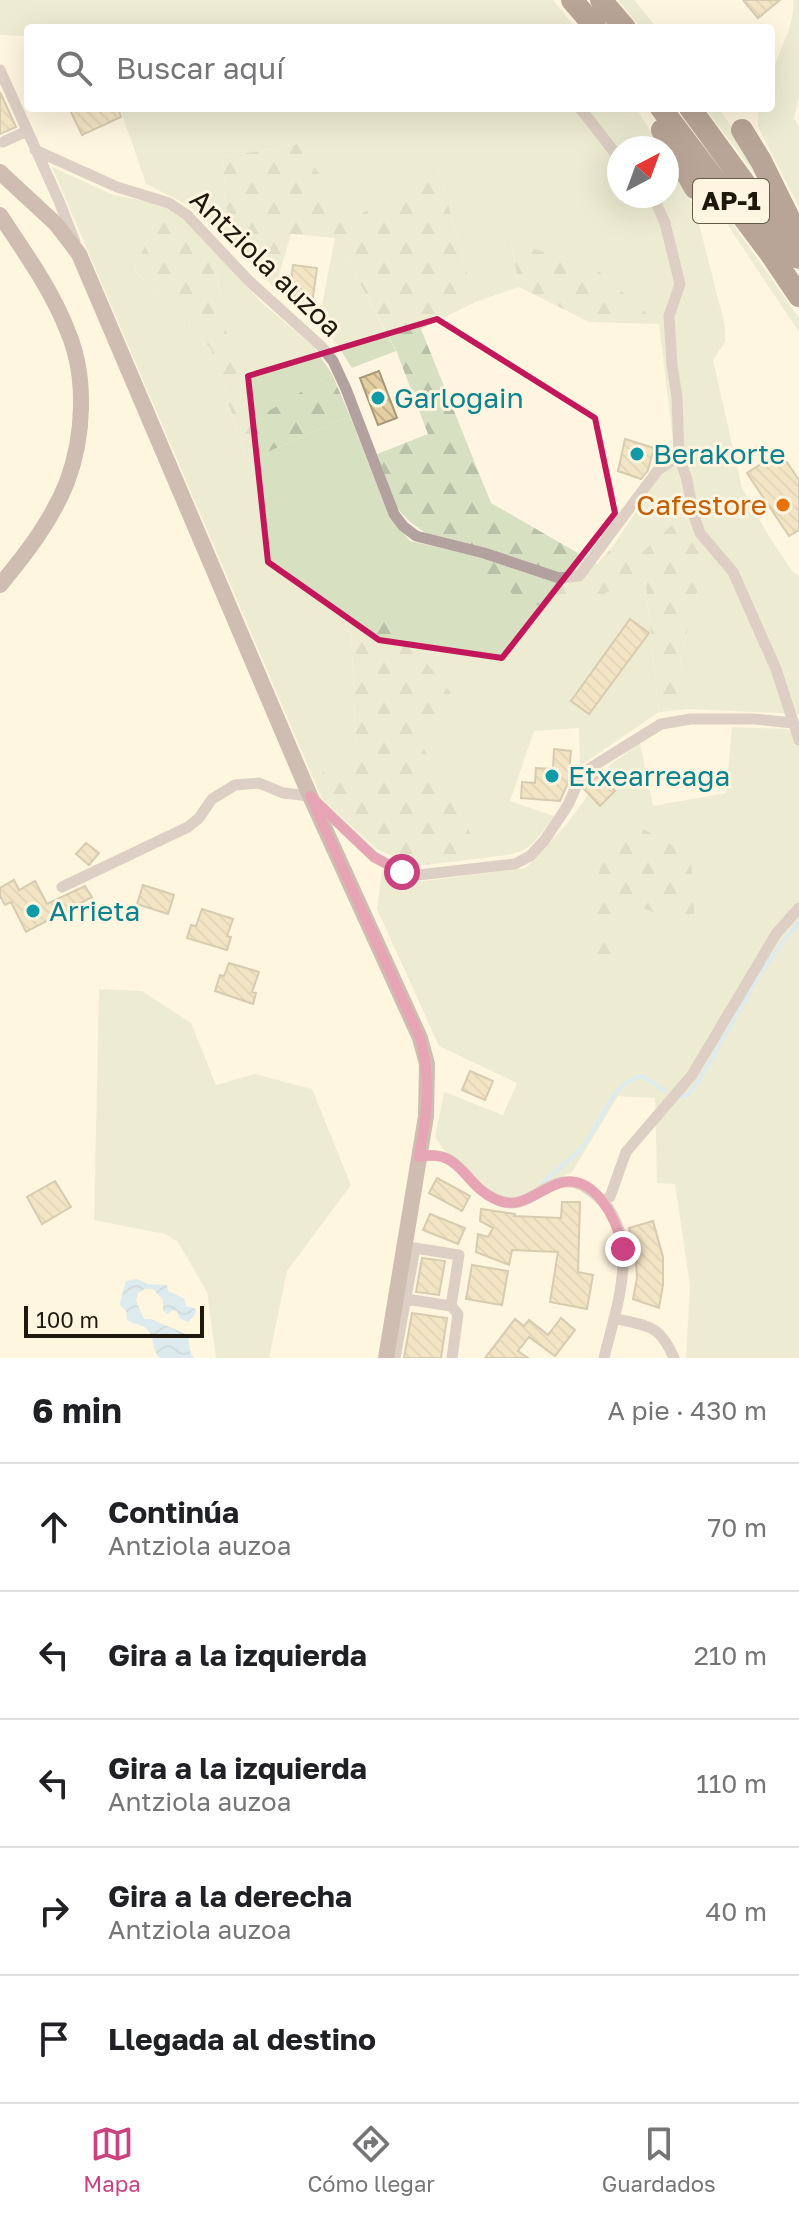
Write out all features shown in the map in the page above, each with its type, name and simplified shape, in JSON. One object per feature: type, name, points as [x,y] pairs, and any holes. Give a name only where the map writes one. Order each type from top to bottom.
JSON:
[{"type":"highway","points":[[572,0],[593,24]]},
{"type":"highway","points":[[601,0],[622,24]]},
{"type":"highway","points":[[651,112],[695,188]]},
{"type":"highway","name":"AP-1","points":[[664,112],[799,296]]},
{"type":"highway","name":"AP-1","points":[[693,112],[799,258]]},
{"type":"highway","points":[[742,130],[799,238]]},
{"type":"main road","points":[[0,172],[56,224],[79,254],[310,796],[420,1038],[427,1064],[429,1091],[386,1358]]},
{"type":"main road","points":[[0,215],[50,294],[70,335],[80,397],[77,438],[67,482],[32,545],[0,585]]},
{"type":"street","points":[[0,70],[3,86],[59,201],[79,254]]},
{"type":"street","points":[[583,112],[607,143]]},
{"type":"street","points":[[3,142],[27,131]]},
{"type":"street","name":"Antziola auzoa","points":[[35,150],[117,187],[169,203],[187,215],[249,281],[321,346],[333,361],[346,389],[394,514],[416,536],[484,553],[559,578],[579,576],[658,470],[679,456]]},
{"type":"street","points":[[658,208],[680,284],[669,316],[679,456],[700,533],[733,572],[772,658],[799,740]]},
{"type":"street","points":[[62,887],[188,827],[199,818],[212,799],[235,785],[259,783],[283,793],[310,796],[374,857],[402,872],[418,875],[515,864],[530,856],[544,841],[568,805],[582,773],[661,724],[691,719],[754,719],[793,723]]},
{"type":"street","points":[[603,1201],[610,1197],[626,1152],[692,1075],[776,934],[799,908]]},
{"type":"street","points":[[419,1157],[433,1154],[446,1156],[495,1200],[514,1203],[531,1199],[560,1183],[573,1182],[587,1187],[603,1201],[619,1231],[623,1249],[622,1284],[604,1358]]},
{"type":"street","points":[[395,1358],[415,1248],[459,1255],[451,1306]]},
{"type":"street","points":[[406,1299],[451,1306],[458,1314],[452,1358]]},
{"type":"street","points":[[614,1318],[653,1328],[665,1336],[674,1358]]},
{"type":"highlighted area","points":[[437,319],[595,418],[615,513],[502,658],[379,640],[268,562],[248,376]]},
{"type":"green space","points":[[0,0],[553,0],[573,24],[24,24],[24,36],[0,35]]},
{"type":"green space","points":[[618,0],[634,0],[654,24],[638,24]]},
{"type":"green space","points":[[793,0],[799,0],[799,96],[794,118],[799,127],[799,207],[758,127],[758,112],[775,112],[775,66],[793,10]]},
{"type":"green space","points":[[121,112],[638,112],[654,136],[607,136],[607,208],[679,208],[679,179],[695,208],[725,326],[725,342],[713,360],[742,488],[767,533],[792,571],[799,576],[799,714],[689,709],[680,662],[707,552],[685,513],[635,560],[613,546],[662,472],[676,464],[659,324],[593,266],[511,243],[519,287],[475,302],[437,164],[353,219],[298,144],[223,157],[228,239],[188,205],[146,184]]},
{"type":"green space","points":[[708,112],[722,112],[740,140],[760,181]]},
{"type":"green space","points":[[298,144],[353,219],[437,164],[475,302],[421,329],[491,503],[597,564],[613,546],[635,559],[685,513],[707,552],[680,662],[689,709],[659,712],[645,578],[598,596],[530,606],[410,522],[397,508],[377,454],[428,434],[396,350],[335,238],[291,234],[275,289],[228,239],[223,157]]},
{"type":"green space","points":[[52,167],[111,194],[163,205],[134,270],[211,349],[247,461],[350,416],[389,516],[410,541],[450,550],[598,596],[645,578],[659,712],[580,766],[579,728],[534,731],[510,801],[554,816],[526,849],[484,858],[422,745],[351,631],[356,747],[314,780]]},
{"type":"green space","points":[[163,205],[186,220],[213,249],[228,341],[260,416],[332,374],[350,416],[247,461],[211,349],[134,270]]},
{"type":"green space","points":[[724,211],[799,318],[799,332],[719,212]]},
{"type":"green space","points":[[335,238],[396,351],[352,368],[337,344],[318,325]]},
{"type":"green space","points":[[511,242],[593,266],[659,324],[589,322],[519,287]]},
{"type":"green space","points":[[213,249],[262,303],[314,347],[332,374],[260,417],[228,341]]},
{"type":"green space","points":[[382,609],[451,693],[422,745],[484,858],[415,866],[377,849],[323,800],[314,780],[356,746],[351,631]]},
{"type":"green space","points":[[732,727],[788,729],[799,747],[799,1358],[686,1358],[690,1285],[675,1184],[657,1183],[655,1098],[618,1096],[572,1172],[517,1199],[498,1196],[443,1149],[435,1137],[444,1092],[503,1115],[517,1083],[439,1046],[377,909],[382,870],[416,882],[526,868],[566,825],[611,764],[640,743],[653,806],[726,793]]},
{"type":"green space","points":[[629,821],[691,856],[695,929],[619,898],[610,970],[594,990],[592,907],[604,849]]},
{"type":"green space","points":[[99,989],[142,991],[191,1023],[216,1085],[255,1074],[312,1089],[351,1185],[287,1271],[269,1358],[216,1358],[207,1292],[178,1242],[165,1234],[94,1220]]},
{"type":"water","points":[[137,1279],[148,1284],[167,1285],[168,1291],[184,1298],[186,1306],[196,1309],[188,1322],[179,1318],[177,1311],[167,1314],[163,1311],[163,1300],[153,1289],[138,1293],[136,1301],[144,1319],[188,1335],[194,1358],[160,1358],[149,1331],[127,1320],[126,1311],[120,1305],[126,1281]]},
{"type":"building","points":[[743,0],[780,0],[758,18]]},
{"type":"building","points":[[0,92],[16,127],[0,134]]},
{"type":"building","points":[[71,112],[119,112],[121,117],[82,135]]},
{"type":"building","points":[[293,265],[317,268],[312,304],[289,301]]},
{"type":"building","name":"Garlogain","points":[[379,371],[397,418],[378,425],[360,378]]},
{"type":"building","name":"Berakorte","points":[[625,439],[654,448],[648,470],[641,479],[618,471]]},
{"type":"building","name":"Cafestore","points":[[780,452],[799,480],[799,530],[789,536],[747,473]]},
{"type":"building","points":[[630,619],[649,633],[589,714],[571,701]]},
{"type":"building","name":"Etxearreaga","points":[[554,749],[571,751],[568,783],[560,801],[521,798],[522,782],[535,783],[536,768],[553,769]]},
{"type":"building","points":[[600,774],[615,791],[600,806],[584,789]]},
{"type":"building","points":[[86,843],[99,853],[89,865],[76,854]]},
{"type":"building","name":"Arrieta","points":[[14,880],[19,890],[35,881],[47,904],[85,886],[92,897],[26,932],[11,902],[5,905],[0,896],[0,888]]},
{"type":"building","points":[[143,885],[174,895],[168,914],[137,904]]},
{"type":"building","points":[[202,909],[233,919],[227,936],[231,937],[227,950],[187,938],[191,925],[196,926]]},
{"type":"building","points":[[229,963],[259,972],[252,992],[256,993],[253,1004],[215,991],[220,975],[224,976]]},
{"type":"building","points":[[470,1071],[493,1081],[485,1100],[462,1090]]},
{"type":"building","points":[[437,1178],[470,1196],[462,1211],[429,1193]]},
{"type":"building","points":[[55,1181],[71,1207],[42,1224],[27,1197]]},
{"type":"building","points":[[562,1202],[580,1202],[578,1272],[593,1275],[587,1309],[550,1302],[558,1252],[512,1250],[509,1265],[476,1252],[478,1234],[488,1237],[493,1228],[480,1221],[481,1209],[514,1216],[561,1218]]},
{"type":"building","points":[[430,1214],[465,1228],[458,1244],[423,1230]]},
{"type":"building","points":[[653,1221],[663,1257],[659,1308],[633,1299],[637,1278],[629,1228]]},
{"type":"building","points":[[422,1258],[445,1261],[439,1295],[416,1292]]},
{"type":"building","points":[[472,1265],[508,1271],[502,1305],[466,1299]]},
{"type":"building","points":[[412,1313],[447,1318],[441,1358],[404,1358]]},
{"type":"building","points":[[561,1318],[575,1330],[555,1356],[529,1337],[518,1351],[528,1358],[485,1358],[515,1319],[524,1326],[529,1320],[548,1335]]},
{"type":"waterway","points":[[682,1097],[689,1094],[700,1079],[763,969],[799,921]]},
{"type":"waterway","points":[[543,1183],[586,1143],[623,1085],[642,1076],[666,1091]]},
{"type":"place","name":"Garlogain","points":[[378,398]]},
{"type":"place","name":"Berakorte","points":[[637,454]]},
{"type":"place","name":"Cafestore","points":[[783,505]]},
{"type":"place","name":"Etxearreaga","points":[[552,776]]},
{"type":"place","name":"Arrieta","points":[[33,911]]},
{"type":"route","points":[[402,872],[374,857],[310,796],[420,1038],[427,1064],[429,1091],[419,1157],[433,1154],[446,1156],[495,1200],[514,1203],[531,1199],[560,1183],[573,1182],[587,1187],[603,1201],[619,1231],[623,1249]]}]
